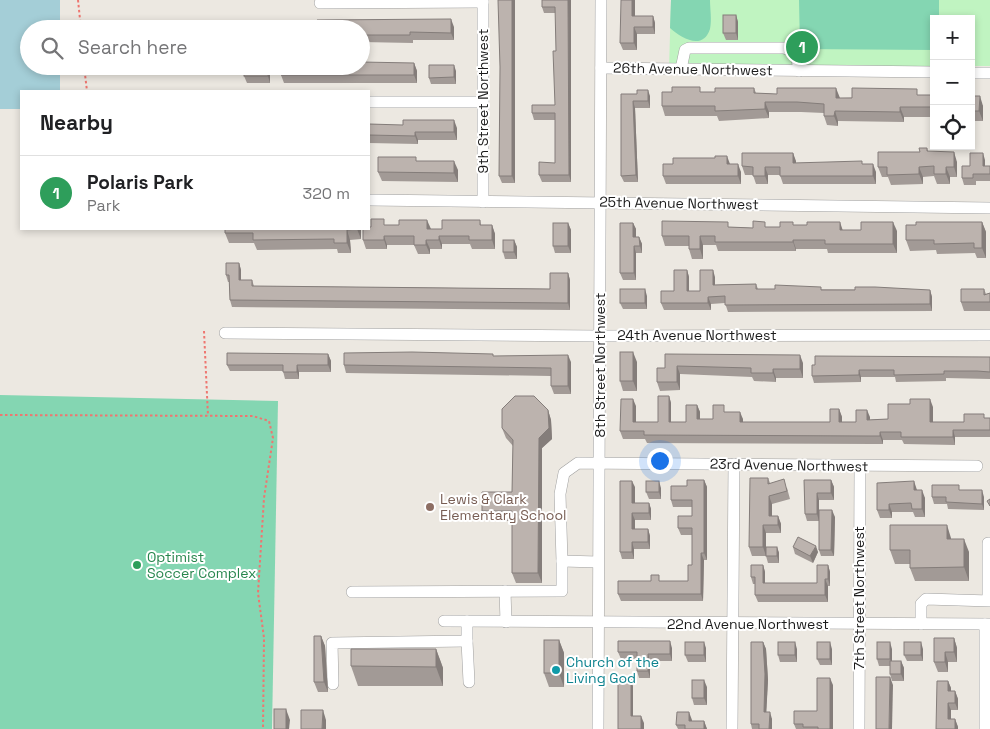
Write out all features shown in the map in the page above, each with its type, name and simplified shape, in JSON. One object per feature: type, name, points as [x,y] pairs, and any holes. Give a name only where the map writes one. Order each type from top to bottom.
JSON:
[{"type":"street","name":"8th Street Northwest","points":[[598,729],[599,336],[602,202],[601,0]]},
{"type":"street","points":[[320,3],[483,1]]},
{"type":"street","name":"9th Street Northwest","points":[[483,1],[483,202]]},
{"type":"street","points":[[681,69],[685,50],[697,46],[784,48],[796,52],[799,71]]},
{"type":"street","name":"26th Avenue Northwest","points":[[601,68],[930,72]]},
{"type":"street","points":[[975,72],[990,73]]},
{"type":"street","points":[[370,102],[483,102]]},
{"type":"street","name":"25th Avenue Northwest","points":[[370,200],[990,208]]},
{"type":"street","name":"24th Avenue Northwest","points":[[225,333],[599,336],[990,335]]},
{"type":"street","name":"23rd Avenue Northwest","points":[[562,561],[560,494],[564,472],[578,463],[977,466]]},
{"type":"street","points":[[732,729],[734,464]]},
{"type":"street","name":"7th Street Northwest","points":[[859,729],[860,466]]},
{"type":"street","points":[[921,624],[921,604],[926,599],[989,600],[988,543],[990,543]]},
{"type":"street","points":[[352,592],[562,591],[562,561],[598,562]]},
{"type":"street","points":[[505,592],[506,622]]},
{"type":"street","name":"22nd Avenue Northwest","points":[[444,621],[987,624]]},
{"type":"street","points":[[467,622],[469,682]]},
{"type":"street","points":[[985,729],[987,624]]},
{"type":"street","points":[[333,684],[332,642],[468,640]]},
{"type":"path","points":[[78,0],[80,20]]},
{"type":"path","points":[[85,75],[87,90]]},
{"type":"path","points":[[204,332],[208,417]]},
{"type":"path","points":[[0,415],[262,418],[268,421],[272,428],[273,438],[264,498],[258,593],[264,638],[263,729]]},
{"type":"green space","points":[[671,0],[990,0],[990,66],[975,66],[975,15],[930,15],[930,66],[669,69]]},
{"type":"green space","points":[[671,0],[710,0],[711,26],[707,36],[697,41],[686,39],[670,28]]},
{"type":"green space","points":[[799,0],[939,0],[939,15],[930,15],[930,50],[800,49]]},
{"type":"green space","name":"Optimist Soccer Complex","points":[[0,395],[278,401],[272,729],[0,729]]},
{"type":"water","points":[[0,0],[60,0],[60,20],[20,20],[20,75],[60,75],[60,90],[20,90],[20,109],[0,109]]},
{"type":"building","points":[[498,0],[512,0],[512,176],[499,176],[500,67]]},
{"type":"building","points":[[542,0],[568,0],[569,175],[539,175],[539,162],[555,163],[555,113],[532,113],[532,105],[555,105],[553,51],[556,51],[555,7],[542,7]]},
{"type":"building","points":[[621,0],[632,0],[632,16],[653,16],[653,27],[634,27],[634,43],[620,43]]},
{"type":"building","points":[[723,15],[736,15],[736,33],[723,33]]},
{"type":"building","points":[[451,19],[451,33],[410,32],[410,35],[370,35],[370,20],[317,20]]},
{"type":"building","points":[[370,62],[414,63],[414,75],[370,75]]},
{"type":"building","points":[[429,65],[454,65],[454,77],[429,78]]},
{"type":"building","points":[[244,75],[268,75],[268,76]]},
{"type":"building","points":[[672,87],[700,87],[700,92],[715,92],[715,88],[754,88],[754,93],[777,94],[777,88],[836,88],[836,98],[852,98],[852,88],[917,89],[917,95],[930,95],[930,107],[900,107],[900,112],[835,111],[834,116],[824,116],[824,104],[797,102],[765,102],[765,109],[715,111],[715,106],[662,106],[662,92],[672,92]]},
{"type":"building","points":[[637,90],[648,90],[648,101],[633,101],[636,175],[621,176],[621,94],[637,94]]},
{"type":"building","points":[[975,96],[980,96],[979,111],[975,111]]},
{"type":"building","points":[[403,120],[454,120],[454,132],[415,132],[415,136],[370,135],[370,124],[403,125]]},
{"type":"building","points":[[919,148],[927,148],[927,151],[954,152],[954,167],[946,167],[946,174],[934,174],[934,166],[919,167],[919,174],[887,175],[887,167],[878,167],[878,152],[920,152]]},
{"type":"building","points":[[742,153],[793,153],[793,163],[862,161],[862,164],[873,164],[873,176],[780,176],[780,167],[765,167],[765,176],[753,176],[753,167],[742,166]]},
{"type":"building","points":[[970,153],[983,153],[983,166],[990,166],[990,174],[973,174],[973,178],[962,178],[962,166],[970,166]]},
{"type":"building","points":[[715,156],[727,156],[727,164],[738,164],[738,176],[663,176],[663,164],[673,164],[673,158],[715,158]]},
{"type":"building","points":[[378,157],[416,157],[416,161],[454,161],[454,173],[378,172]]},
{"type":"building","points":[[371,219],[384,219],[384,225],[399,225],[399,220],[427,220],[427,229],[442,229],[442,220],[480,220],[480,225],[492,225],[492,240],[469,240],[469,236],[439,236],[439,240],[426,240],[426,245],[414,245],[414,236],[384,236],[384,240],[363,240],[363,230],[370,230]]},
{"type":"building","points":[[662,221],[728,222],[728,227],[753,228],[753,221],[765,222],[765,227],[780,227],[780,222],[793,222],[793,225],[807,225],[807,222],[840,222],[840,230],[861,230],[861,222],[893,222],[893,244],[825,244],[825,240],[715,242],[715,236],[700,236],[700,249],[689,249],[689,236],[662,236]]},
{"type":"building","points":[[916,222],[982,222],[982,248],[974,248],[974,243],[934,244],[934,240],[906,240],[906,225],[916,225]]},
{"type":"building","points":[[553,223],[568,223],[568,246],[553,246]]},
{"type":"building","points":[[620,223],[633,223],[633,237],[639,237],[640,246],[634,246],[634,273],[620,273]]},
{"type":"building","points":[[225,230],[347,230],[347,243],[334,243],[334,239],[253,240],[253,233],[225,233]]},
{"type":"building","points":[[503,240],[514,240],[514,252],[503,252]]},
{"type":"building","points":[[226,263],[239,263],[239,280],[252,280],[252,286],[550,289],[550,273],[568,273],[568,303],[230,300],[229,275],[226,275]]},
{"type":"building","points":[[674,270],[687,270],[687,291],[700,291],[700,270],[713,270],[713,285],[756,284],[756,289],[775,289],[775,285],[821,287],[821,290],[855,290],[855,287],[875,287],[930,290],[930,304],[725,305],[725,296],[708,297],[708,303],[661,303],[661,291],[674,291]]},
{"type":"building","points":[[620,289],[645,289],[645,303],[620,303]]},
{"type":"building","points":[[961,289],[984,289],[984,295],[990,293],[990,302],[961,302]]},
{"type":"building","points":[[620,352],[633,352],[633,381],[620,381]]},
{"type":"building","points":[[227,353],[328,354],[328,365],[297,365],[297,372],[283,372],[283,365],[227,365]]},
{"type":"building","points":[[344,353],[493,354],[493,356],[568,355],[568,386],[551,386],[551,368],[344,365]]},
{"type":"building","points":[[665,354],[800,355],[800,369],[773,369],[773,373],[751,373],[751,368],[677,366],[677,382],[657,382],[657,368],[665,368]]},
{"type":"building","points":[[815,356],[990,357],[990,372],[944,371],[944,374],[894,375],[894,370],[859,370],[859,375],[812,376],[812,365],[815,365]]},
{"type":"building","points":[[515,396],[534,396],[548,410],[549,428],[539,438],[538,573],[512,573],[512,511],[482,511],[482,492],[512,492],[513,440],[502,428],[502,409]]},
{"type":"building","points":[[658,396],[669,396],[669,422],[686,422],[686,405],[697,405],[697,419],[713,419],[713,405],[724,405],[724,412],[740,412],[740,422],[830,422],[830,409],[839,409],[839,422],[856,422],[856,410],[867,410],[867,420],[888,419],[888,404],[910,404],[910,399],[930,399],[930,422],[964,422],[964,414],[984,414],[984,418],[990,418],[990,430],[953,430],[953,437],[901,437],[901,432],[880,432],[880,436],[870,436],[644,435],[644,431],[620,431],[621,399],[633,399],[633,422],[658,422]]},
{"type":"building","points":[[750,478],[768,478],[768,484],[784,479],[787,491],[769,496],[769,516],[778,516],[778,525],[763,525],[763,547],[749,547]]},
{"type":"building","points":[[687,480],[704,480],[704,553],[701,553],[701,594],[618,594],[618,581],[651,581],[651,575],[659,575],[659,581],[688,581],[688,565],[692,565],[692,528],[678,528],[678,516],[692,516],[692,500],[671,500],[671,486],[687,486]]},
{"type":"building","points":[[804,480],[831,480],[831,493],[817,493],[817,514],[805,514]]},
{"type":"building","points":[[620,481],[632,481],[632,503],[649,503],[649,513],[632,513],[632,529],[648,529],[648,542],[632,542],[632,552],[620,552]]},
{"type":"building","points":[[646,481],[659,481],[659,492],[646,492]]},
{"type":"building","points":[[914,481],[914,490],[922,490],[922,509],[912,509],[911,503],[889,504],[889,510],[877,510],[877,483]]},
{"type":"building","points":[[932,485],[959,485],[959,490],[982,490],[982,504],[946,502],[946,497],[932,497]]},
{"type":"building","points":[[819,510],[832,510],[831,550],[819,550]]},
{"type":"building","points":[[890,525],[947,525],[947,539],[964,539],[964,567],[910,568],[910,550],[890,550]]},
{"type":"building","points":[[798,537],[816,546],[810,556],[793,547]]},
{"type":"building","points":[[766,547],[777,547],[777,556],[766,556]]},
{"type":"building","points":[[751,565],[763,565],[763,583],[817,583],[817,565],[828,565],[828,579],[825,579],[825,595],[755,595],[755,577],[751,577]]},
{"type":"building","points":[[314,636],[321,636],[324,682],[314,682]]},
{"type":"building","points":[[934,638],[954,638],[954,652],[945,652],[945,662],[934,662]]},
{"type":"building","points":[[544,640],[559,640],[559,673],[544,673]]},
{"type":"building","points":[[618,641],[670,641],[670,654],[648,654],[648,671],[637,671],[637,652],[618,652]]},
{"type":"building","points":[[685,642],[704,642],[704,655],[685,655]]},
{"type":"building","points":[[751,642],[763,642],[765,674],[764,712],[770,712],[769,729],[759,729],[759,724],[751,724]]},
{"type":"building","points":[[778,642],[795,642],[795,655],[778,655]]},
{"type":"building","points":[[817,642],[830,642],[830,659],[817,659]]},
{"type":"building","points":[[877,642],[890,642],[890,659],[877,659]]},
{"type":"building","points":[[904,642],[921,642],[921,655],[904,655]]},
{"type":"building","points":[[351,649],[436,649],[436,667],[351,666]]},
{"type":"building","points":[[890,661],[901,661],[901,674],[890,674]]},
{"type":"building","points":[[876,677],[890,677],[889,729],[876,729]]},
{"type":"building","points":[[817,678],[830,678],[830,729],[803,727],[803,724],[794,724],[794,711],[817,711]]},
{"type":"building","points":[[618,679],[631,679],[631,716],[641,716],[641,729],[618,729]]},
{"type":"building","points":[[692,680],[704,680],[704,698],[692,698]]},
{"type":"building","points":[[937,681],[948,681],[948,691],[955,691],[955,703],[948,703],[948,719],[955,719],[955,729],[936,729]]},
{"type":"building","points":[[274,709],[286,709],[286,729],[274,729]]},
{"type":"building","points":[[301,710],[323,710],[322,729],[301,729]]},
{"type":"building","points":[[677,712],[689,712],[689,721],[704,721],[704,729],[685,729],[685,725],[676,725]]},
{"type":"place","name":"Polaris Park","points":[[802,47]]},
{"type":"place","name":"Lewis & Clark Elementary School","points":[[430,507]]},
{"type":"place","name":"Optimist Soccer Complex","points":[[137,565]]},
{"type":"place","name":"Church of the Living God","points":[[556,670]]}]
